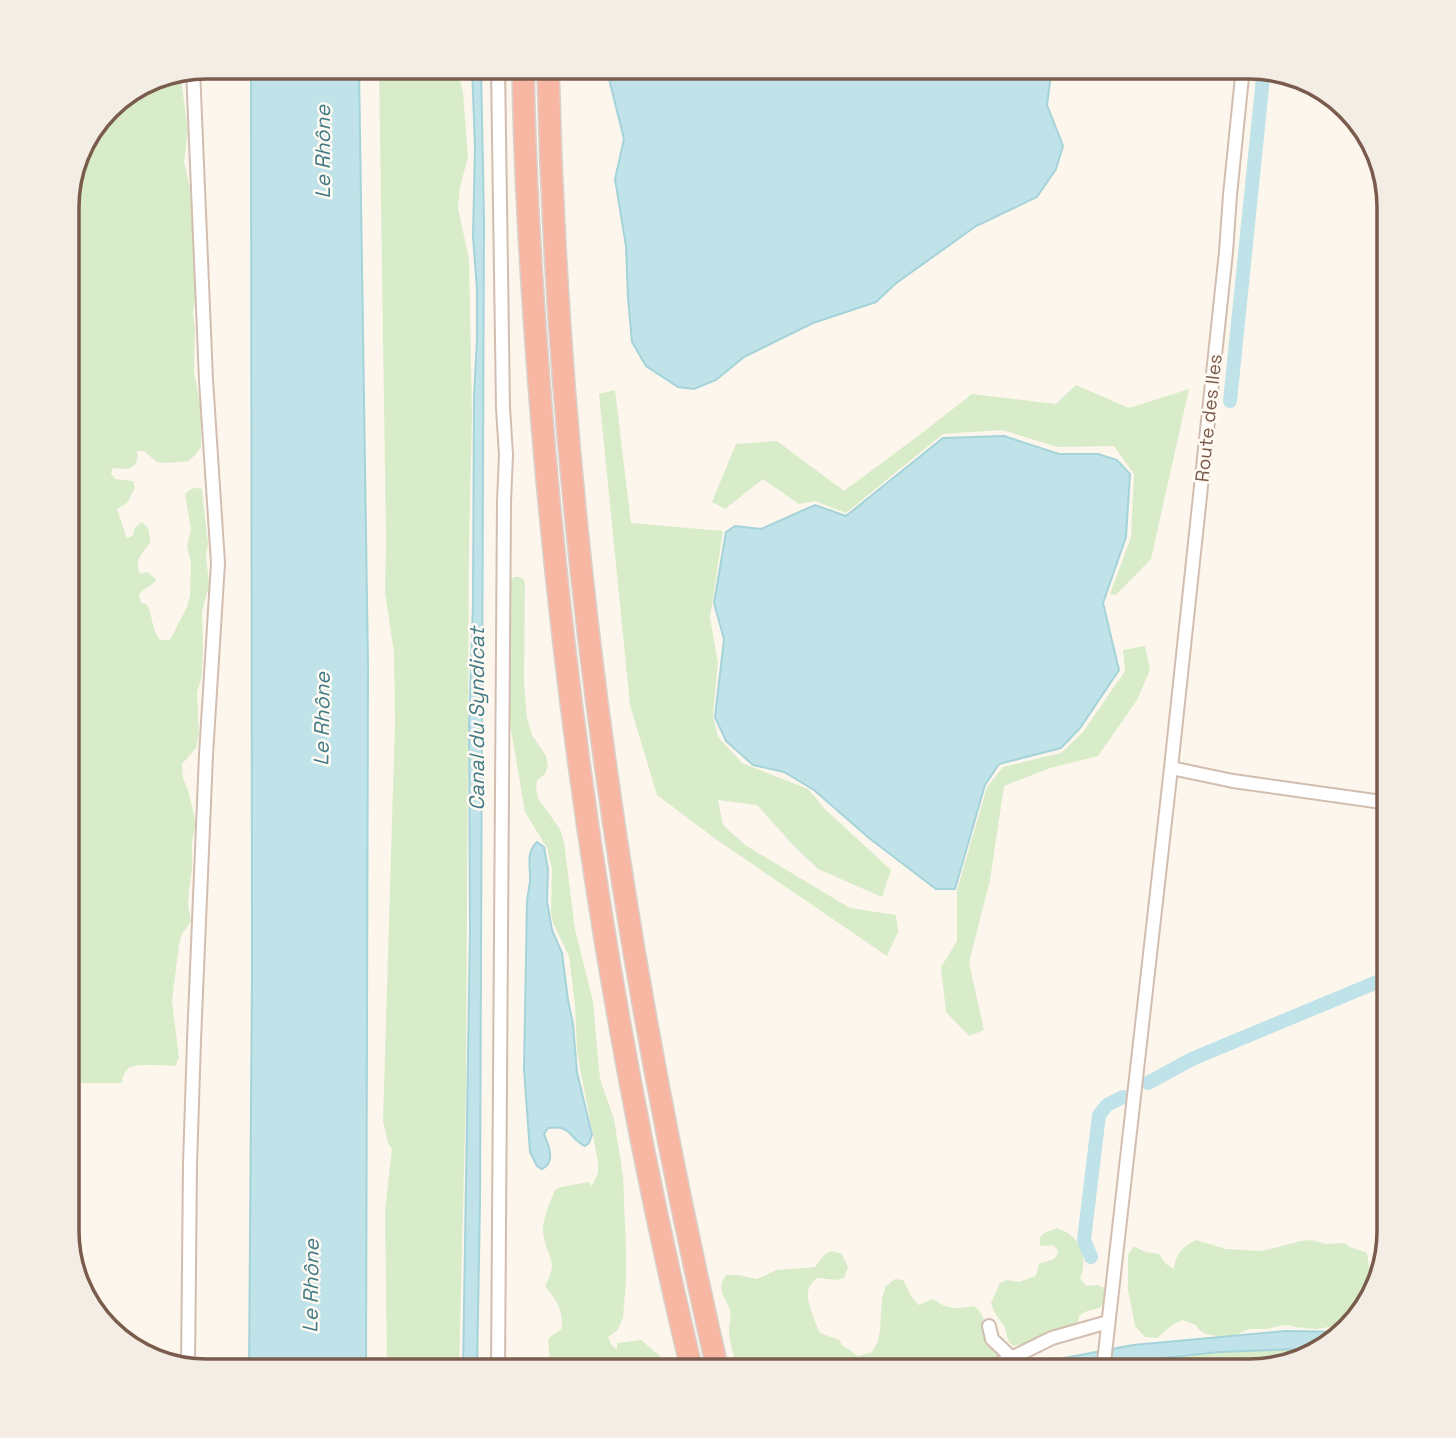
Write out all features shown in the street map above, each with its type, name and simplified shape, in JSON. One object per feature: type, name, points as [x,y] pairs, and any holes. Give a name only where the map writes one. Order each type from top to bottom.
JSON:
[{"type":"highway","points":[[523,79],[537,358],[552,537],[570,698],[595,877],[623,1038],[656,1210],[689,1359]]},
{"type":"highway","points":[[548,79],[562,358],[576,528],[596,700],[619,866],[646,1025],[680,1204],[715,1359]]},
{"type":"street","points":[[498,79],[506,455],[498,1359]]},
{"type":"street","name":"Route des Iles","points":[[1104,1359],[1171,768],[1242,79]]},
{"type":"street","points":[[188,1358],[194,1040],[206,755],[218,563],[206,380],[193,80]]},
{"type":"street","points":[[1171,768],[1233,781],[1377,801]]},
{"type":"street","points":[[989,1326],[992,1339],[1012,1358],[1052,1338],[1108,1327]]},
{"type":"green space","points":[[379,79],[460,79],[468,157],[458,208],[469,259],[472,415],[466,1085],[459,1359],[387,1359],[385,1210],[392,1149],[383,1121],[395,722],[394,653],[385,593]]},
{"type":"green space","points":[[181,81],[188,131],[184,162],[200,230],[198,280],[193,313],[194,372],[201,409],[201,447],[188,461],[167,463],[157,462],[144,451],[136,451],[138,456],[135,465],[128,469],[113,468],[111,473],[115,479],[133,481],[135,488],[127,503],[117,509],[127,539],[142,522],[149,530],[150,543],[140,557],[138,569],[140,574],[148,572],[156,580],[139,595],[141,603],[148,608],[160,640],[170,640],[187,607],[191,562],[187,547],[191,529],[185,495],[192,489],[202,489],[209,585],[202,612],[202,676],[197,692],[199,733],[196,748],[182,764],[183,779],[196,823],[192,841],[188,905],[191,921],[179,944],[172,1001],[179,1058],[175,1066],[133,1066],[126,1071],[122,1083],[80,1083],[79,1078],[79,198],[83,174],[96,143],[116,116],[129,105],[158,88]]},
{"type":"green space","points":[[1076,385],[1129,408],[1189,389],[1151,559],[1116,595],[1110,594],[1131,537],[1134,474],[1114,446],[1058,447],[1002,430],[943,434],[846,513],[815,501],[799,504],[763,479],[725,509],[712,502],[736,444],[777,441],[844,491],[972,394],[1056,404]]},
{"type":"green space","points":[[615,390],[631,523],[723,531],[710,618],[718,662],[713,716],[718,737],[742,763],[808,789],[826,810],[891,870],[882,897],[818,869],[757,805],[718,800],[723,825],[745,845],[850,908],[896,915],[898,932],[887,956],[717,840],[657,795],[630,705],[599,394]]},
{"type":"green space","points":[[514,577],[520,577],[525,583],[524,681],[527,718],[532,735],[546,756],[548,766],[545,774],[537,780],[536,790],[539,800],[560,829],[564,842],[575,929],[593,1002],[600,1079],[614,1119],[623,1176],[626,1281],[623,1318],[617,1331],[608,1337],[617,1350],[617,1343],[641,1340],[661,1359],[550,1359],[548,1340],[561,1330],[562,1318],[559,1306],[545,1286],[552,1264],[543,1233],[545,1217],[555,1190],[588,1182],[592,1186],[598,1173],[598,1162],[577,1052],[569,956],[553,923],[551,912],[552,869],[547,848],[525,812],[510,724],[508,667],[511,581]]},
{"type":"green space","points":[[1145,646],[1150,670],[1137,700],[1098,756],[1050,768],[1004,786],[990,880],[969,963],[984,1030],[969,1036],[946,1012],[941,967],[957,941],[957,890],[987,787],[1003,767],[1061,753],[1083,732],[1125,671],[1123,650]]},
{"type":"green space","points":[[1057,1228],[1077,1242],[1083,1256],[1080,1278],[1086,1286],[1098,1285],[1104,1288],[1104,1302],[1102,1306],[1079,1316],[1078,1324],[1061,1337],[1045,1334],[1030,1343],[1013,1346],[991,1303],[1000,1283],[1006,1280],[1019,1282],[1036,1276],[1039,1264],[1054,1259],[1058,1254],[1057,1249],[1052,1245],[1040,1245],[1040,1237]]},
{"type":"green space","points":[[1196,1240],[1226,1249],[1262,1251],[1301,1241],[1344,1243],[1367,1253],[1370,1274],[1351,1309],[1334,1327],[1316,1329],[1288,1325],[1249,1329],[1230,1337],[1222,1337],[1206,1334],[1196,1325],[1182,1320],[1157,1338],[1145,1337],[1135,1326],[1128,1290],[1128,1255],[1134,1246],[1145,1252],[1159,1254],[1166,1264],[1174,1269],[1176,1259],[1187,1245]]},
{"type":"green space","points":[[831,1251],[842,1254],[848,1267],[844,1278],[817,1278],[811,1284],[808,1293],[812,1313],[820,1333],[839,1340],[858,1356],[872,1352],[878,1341],[882,1298],[886,1286],[895,1279],[903,1280],[919,1305],[933,1299],[952,1308],[974,1306],[983,1317],[988,1340],[999,1351],[1000,1356],[995,1359],[735,1359],[729,1334],[730,1311],[721,1289],[726,1275],[757,1279],[777,1270],[815,1267],[825,1254]]},
{"type":"green space","points":[[1313,1342],[1298,1350],[1266,1358],[1092,1359]]},
{"type":"water","name":"Le Rhône","points":[[251,79],[359,79],[368,666],[366,1359],[249,1359],[252,974]]},
{"type":"water","name":"Canal du Syndicat","points":[[472,79],[481,79],[484,221],[480,1202],[477,1359],[463,1359],[470,931],[469,726],[477,338],[473,236],[475,147]]},
{"type":"water","points":[[609,79],[1050,79],[1047,105],[1063,146],[1056,169],[1037,197],[976,226],[895,284],[876,302],[813,323],[744,357],[716,380],[694,389],[678,387],[646,366],[632,342],[626,246],[615,179],[624,139]]},
{"type":"water","points":[[1004,436],[1059,454],[1098,454],[1117,460],[1130,474],[1126,537],[1103,603],[1119,670],[1080,728],[1061,748],[999,764],[985,785],[955,889],[936,889],[869,838],[814,790],[784,772],[753,765],[726,741],[715,717],[724,639],[714,603],[726,532],[735,526],[761,529],[815,505],[846,516],[943,438]]},
{"type":"water","points":[[537,842],[544,847],[548,869],[547,901],[552,930],[562,953],[577,1072],[592,1135],[585,1146],[562,1128],[548,1128],[544,1134],[550,1158],[542,1169],[537,1166],[530,1152],[524,1069],[527,901],[530,856]]},
{"type":"water","points":[[1285,1331],[1328,1332],[1300,1349],[1219,1352],[1155,1359],[1059,1359],[1133,1345]]},
{"type":"waterway","points":[[1230,401],[1263,80]]},
{"type":"waterway","points":[[1148,1083],[1192,1059],[1377,982]]},
{"type":"waterway","points":[[1091,1257],[1084,1240],[1099,1115],[1107,1105],[1123,1097]]}]
